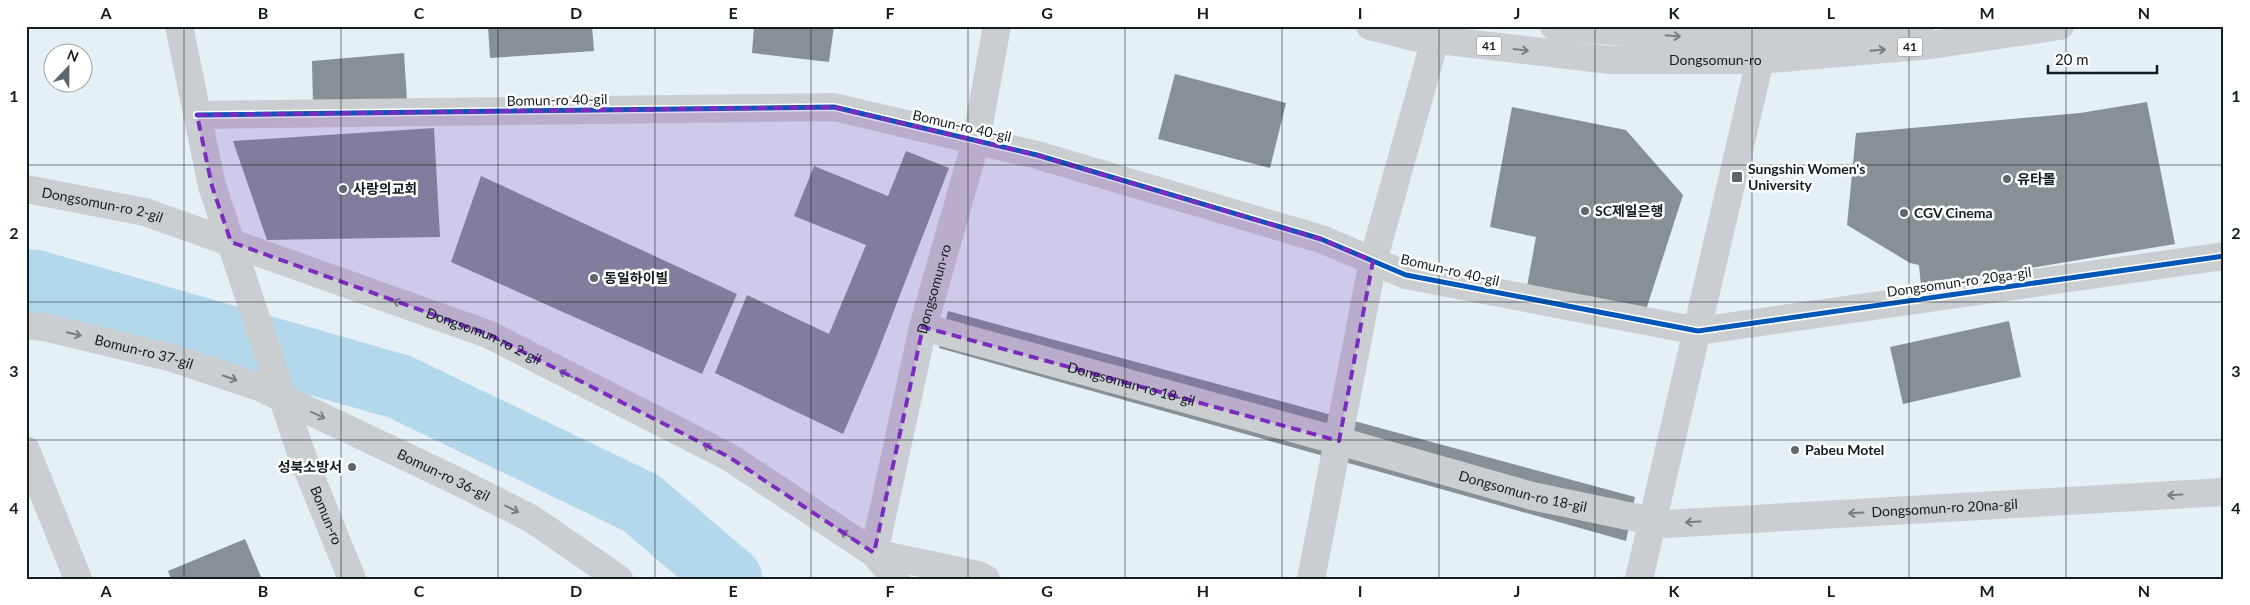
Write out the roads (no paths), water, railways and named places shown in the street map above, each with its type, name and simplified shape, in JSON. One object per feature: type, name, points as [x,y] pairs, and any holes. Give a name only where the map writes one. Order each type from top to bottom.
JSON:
[{"type":"street","points":[[178,26],[197,115]]},
{"type":"street","name":"Dongsomun-ro","points":[[874,553],[923,327],[976,141],[997,26]]},
{"type":"street","name":"Dongsomun-ro","points":[[1370,26],[1413,37],[1610,60],[1764,43],[1931,45],[2060,26]]},
{"type":"street","points":[[1554,26],[1764,43],[1921,26]]},
{"type":"street","points":[[1311,579],[1373,261],[1435,40]]},
{"type":"street","points":[[1654,579],[1659,522],[1670,450],[1764,43]]},
{"type":"street","name":"Bomun-ro 40-gil","points":[[197,115],[834,107],[1037,155],[1321,239],[1406,275],[1698,332]]},
{"type":"street","name":"Bomun-ro","points":[[197,115],[212,186],[301,453],[352,579]]},
{"type":"street","name":"Dongsomun-ro 2-gil","points":[[26,189],[145,212],[490,335],[729,457],[874,553],[896,579]]},
{"type":"street","name":"Dongsomun-ro 20ga-gil","points":[[1698,332],[2224,256]]},
{"type":"street","name":"Bomun-ro 37-gil","points":[[26,325],[48,328],[172,358],[258,387]]},
{"type":"street","name":"Dongsomun-ro 18-gil","points":[[923,327],[1532,496],[1659,522]]},
{"type":"street","name":"Bomun-ro 36-gil","points":[[258,387],[459,482],[532,519],[620,579]]},
{"type":"street","points":[[26,450],[78,579]]},
{"type":"street","name":"Dongsomun-ro 20na-gil","points":[[1659,522],[2224,492]]},
{"type":"street","points":[[1639,579],[1659,522]]},
{"type":"street","points":[[874,553],[978,575],[986,579]]},
{"type":"waterway","points":[[26,282],[34,282],[400,387],[641,503],[730,579]]},
{"type":"place","name":"Sungshin Women's University","points":[[1737,177]]},
{"type":"place","name":"유타몰","points":[[2007,179]]},
{"type":"place","name":"사랑의교회","points":[[343,189]]},
{"type":"place","name":"SC제일은행","points":[[1585,211]]},
{"type":"place","name":"CGV Cinema","points":[[1904,213]]},
{"type":"place","name":"동일하이빌","points":[[594,278]]},
{"type":"place","name":"Pabeu Motel","points":[[1795,450]]},
{"type":"place","name":"성북소방서","points":[[352,467]]}]
